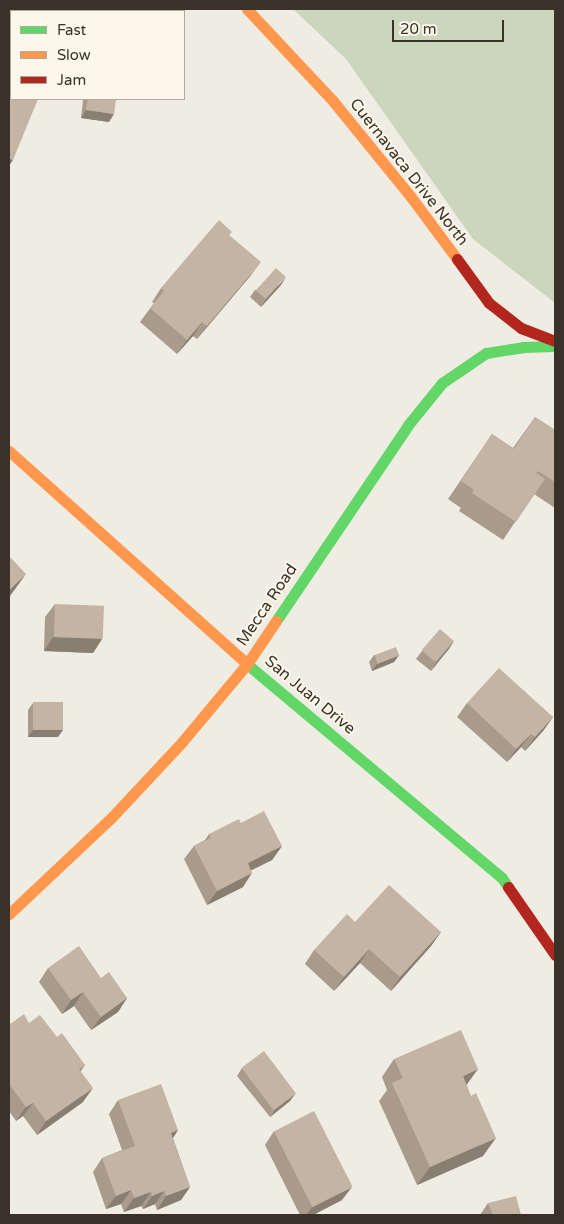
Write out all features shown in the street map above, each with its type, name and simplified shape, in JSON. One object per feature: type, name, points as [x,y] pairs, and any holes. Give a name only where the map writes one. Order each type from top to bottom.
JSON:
[{"type":"street","name":"Cuernavaca Drive North","points":[[247,9],[334,101],[411,197],[489,303],[521,328],[555,341]]},
{"type":"street","name":"Mecca Road","points":[[9,914],[111,818],[182,742],[247,664],[408,425],[442,383],[486,353],[524,347],[555,346]]},
{"type":"street","name":"San Juan Drive","points":[[9,451],[247,664],[502,878],[555,955]]},
{"type":"green space","points":[[293,9],[555,9],[555,303],[473,239],[346,59]]},
{"type":"building","points":[[9,78],[10,100],[38,100],[13,160],[9,158]]},
{"type":"building","points":[[88,100],[116,100],[114,114],[86,110]]},
{"type":"building","points":[[219,220],[232,232],[229,235],[261,262],[207,326],[202,322],[187,340],[150,308],[164,291],[161,288]]},
{"type":"building","points":[[276,268],[286,277],[266,299],[256,290]]},
{"type":"building","points":[[535,417],[555,430],[555,482],[538,471],[536,473],[545,479],[516,522],[472,493],[474,490],[461,481],[492,434],[514,449]]},
{"type":"building","points":[[9,556],[26,574],[9,590]]},
{"type":"building","points":[[55,604],[104,606],[103,639],[54,637]]},
{"type":"building","points":[[440,629],[454,641],[435,662],[422,650]]},
{"type":"building","points":[[396,647],[399,655],[378,664],[375,655]]},
{"type":"building","points":[[499,668],[553,717],[535,737],[531,734],[516,749],[467,703]]},
{"type":"building","points":[[33,702],[63,702],[63,730],[33,730]]},
{"type":"building","points":[[264,811],[282,846],[248,863],[252,873],[217,891],[194,846],[211,838],[209,834],[239,819],[241,823]]},
{"type":"building","points":[[389,885],[441,932],[400,977],[369,949],[344,977],[314,950],[347,914],[355,922]]},
{"type":"building","points":[[79,946],[101,978],[109,972],[127,998],[101,1017],[83,992],[71,1000],[48,968]]},
{"type":"building","points":[[24,1014],[29,1023],[40,1015],[57,1037],[62,1033],[85,1065],[79,1069],[93,1088],[46,1121],[33,1103],[26,1107],[9,1084],[9,1025]]},
{"type":"building","points":[[461,1030],[478,1069],[463,1076],[471,1096],[476,1093],[496,1138],[430,1167],[392,1083],[403,1078],[394,1059]]},
{"type":"building","points":[[264,1051],[296,1093],[274,1110],[242,1068]]},
{"type":"building","points":[[161,1084],[178,1130],[171,1133],[190,1187],[166,1196],[164,1191],[152,1196],[151,1192],[134,1198],[131,1190],[116,1196],[102,1158],[135,1146],[118,1100]]},
{"type":"building","points":[[314,1111],[353,1187],[312,1207],[274,1131]]},
{"type":"building","points":[[516,1196],[521,1215],[493,1215],[488,1203]]},
{"type":"traffic: fast","points":[[276,621],[408,425],[442,383],[486,353],[523,347],[555,346]]},
{"type":"traffic: fast","points":[[247,664],[502,878],[508,887]]},
{"type":"traffic: slow","points":[[247,9],[333,101],[411,197],[457,259]]},
{"type":"traffic: slow","points":[[9,451],[247,664]]},
{"type":"traffic: slow","points":[[9,914],[111,818],[182,742],[247,664],[276,621]]},
{"type":"traffic: jam","points":[[457,259],[489,303],[521,328],[555,341]]},
{"type":"traffic: jam","points":[[508,887],[555,955]]}]
